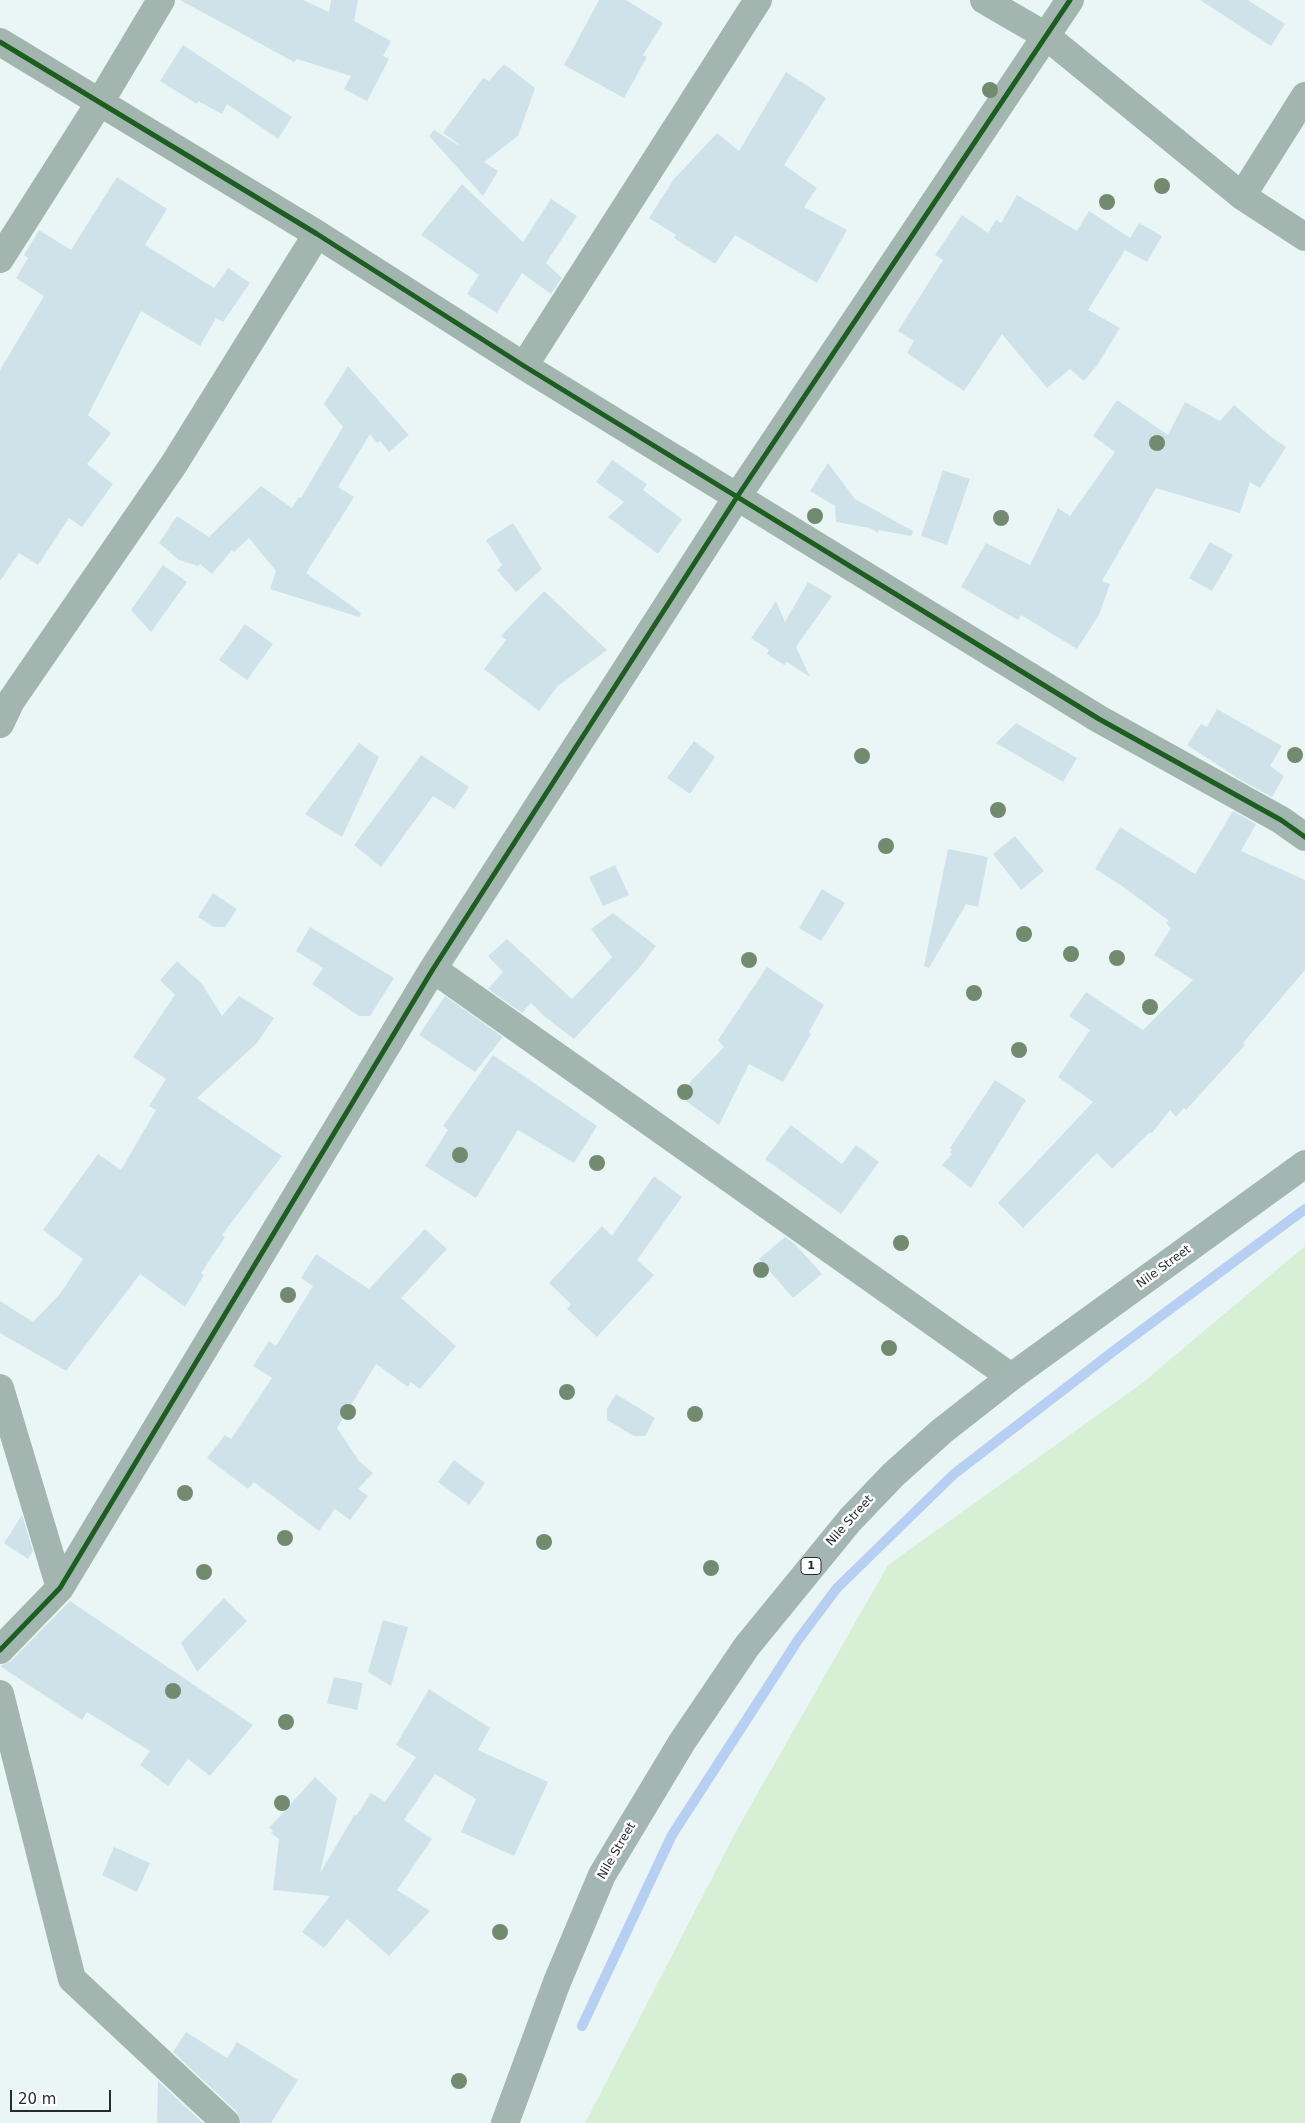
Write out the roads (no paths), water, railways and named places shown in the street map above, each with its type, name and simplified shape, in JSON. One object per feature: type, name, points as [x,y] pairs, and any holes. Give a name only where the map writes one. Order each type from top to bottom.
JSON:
[{"type":"main road","name":"Nile Street","points":[[505,2123],[557,1982],[602,1875],[682,1742],[747,1646],[850,1520],[893,1475],[942,1431],[1011,1377],[1305,1164]]},
{"type":"street","points":[[0,259],[100,102],[161,0]]},
{"type":"street","points":[[524,366],[758,0]]},
{"type":"street","points":[[984,0],[1046,36],[1242,196],[1305,237]]},
{"type":"street","points":[[0,1650],[60,1588],[433,969],[736,497],[1070,0]]},
{"type":"street","points":[[0,42],[317,234],[524,366],[1099,719],[1281,820],[1305,837]]},
{"type":"street","points":[[1242,196],[1305,96]]},
{"type":"street","points":[[4,707],[174,464],[317,234]]},
{"type":"street","points":[[433,969],[1011,1377]]},
{"type":"street","points":[[0,1388],[60,1588]]},
{"type":"street","points":[[0,1694],[72,1978],[226,2123]]},
{"type":"waterway","points":[[582,2026],[672,1835],[798,1640],[837,1588],[954,1474],[1119,1347],[1305,1209]]}]
